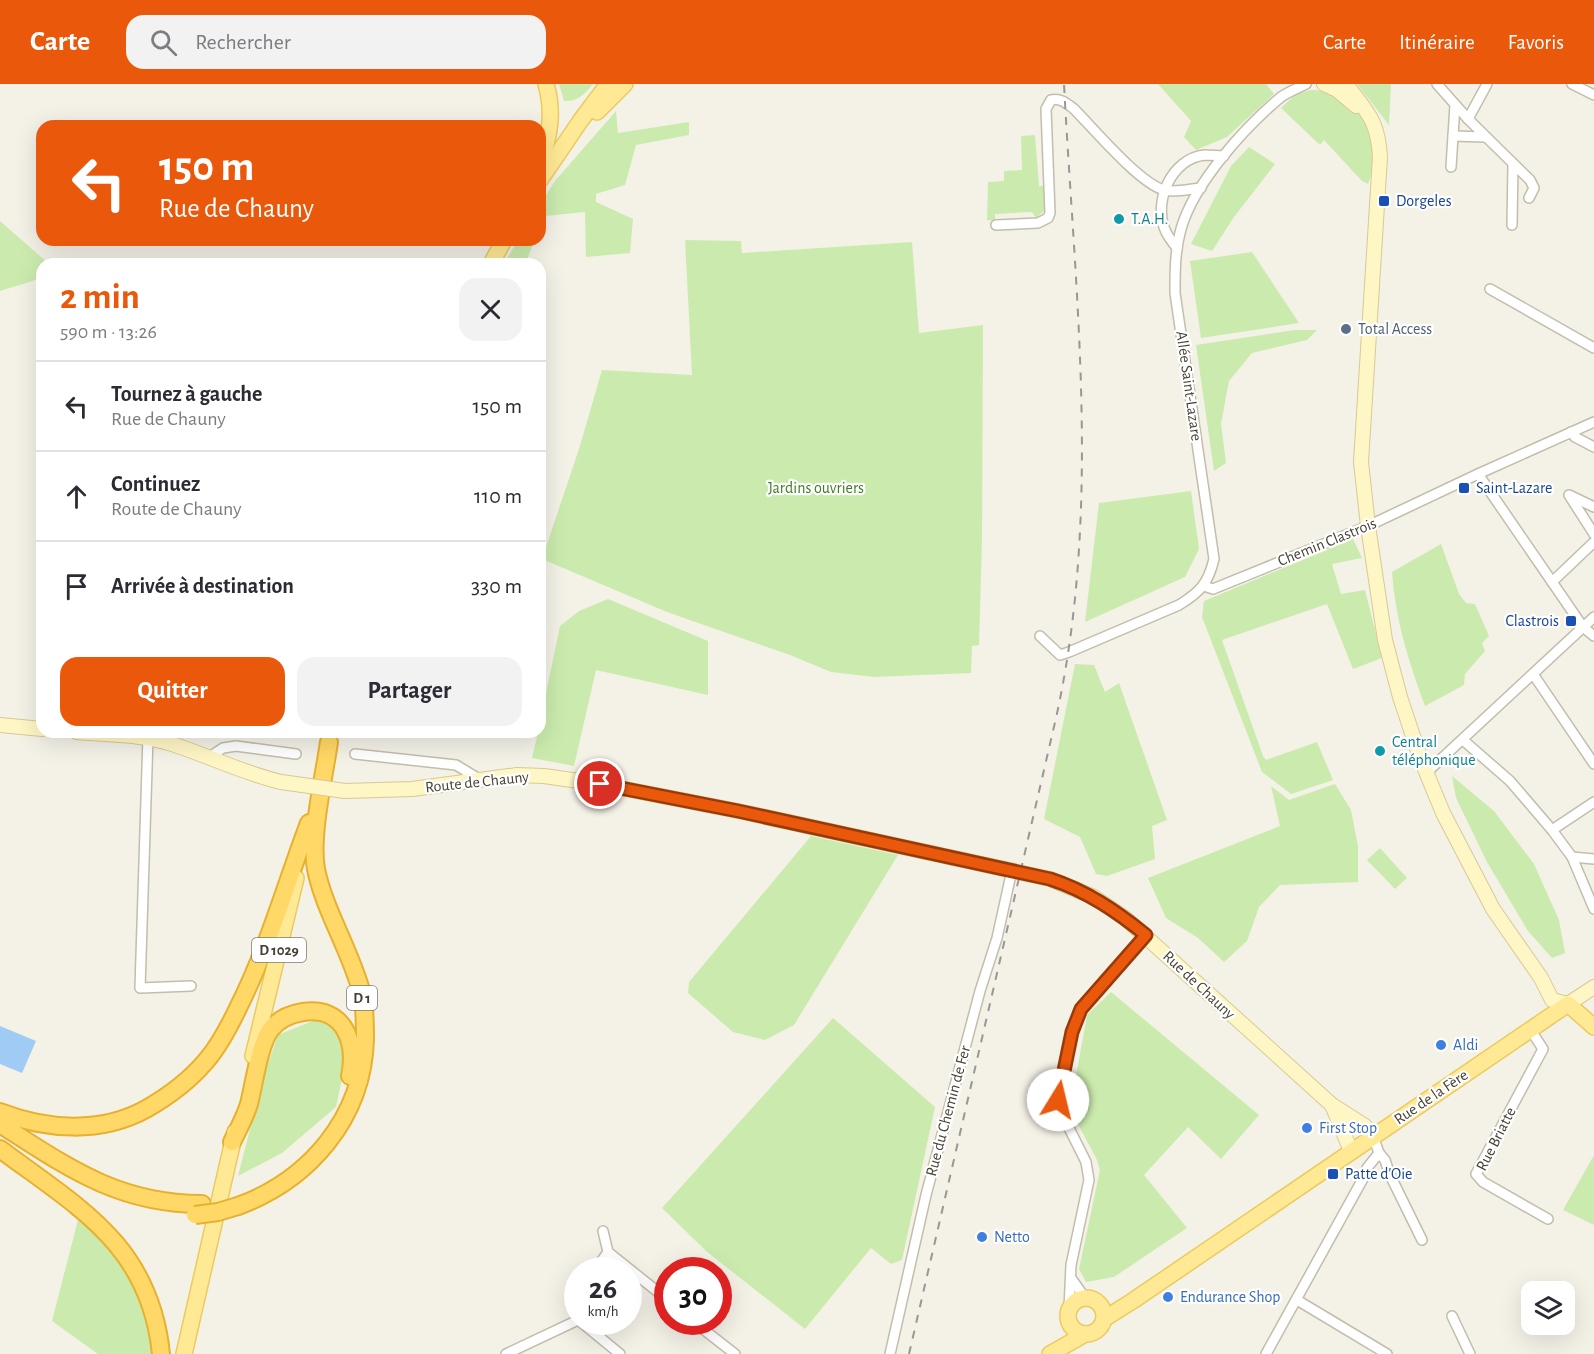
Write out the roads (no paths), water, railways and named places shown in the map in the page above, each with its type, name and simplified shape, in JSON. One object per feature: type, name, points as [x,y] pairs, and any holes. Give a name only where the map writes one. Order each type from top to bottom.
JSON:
[{"type":"highway","name":"D 1","points":[[0,1136],[77,1183],[113,1200],[148,1211],[198,1210],[261,1197],[286,1183],[301,1171],[326,1145],[342,1123],[350,1105],[362,1066],[365,1034],[362,995],[316,867],[315,833],[330,738]]},
{"type":"highway","points":[[0,1112],[56,1126],[105,1124],[140,1112],[187,1082],[213,1052],[244,997],[268,941],[309,823]]},
{"type":"highway","name":"D 1","points":[[232,1142],[248,1107],[270,1031],[287,1017],[302,1012],[324,1013],[336,1019],[348,1035],[352,1045],[349,1082],[337,1111],[321,1137],[288,1169],[236,1202]]},
{"type":"highway","name":"D 1","points":[[0,1124],[68,1167],[122,1192],[156,1202],[198,1210]]},
{"type":"highway","points":[[0,1149],[85,1214],[122,1250],[140,1278],[151,1304],[161,1354]]},
{"type":"main road","points":[[546,84],[551,122],[546,144]]},
{"type":"main road","points":[[546,171],[608,84]]},
{"type":"main road","points":[[559,151],[625,84]]},
{"type":"main road","name":"D 1029","points":[[184,1354],[232,1142],[330,738]]},
{"type":"main road","points":[[1568,1004],[1594,1026]]},
{"type":"main road","name":"Rue de la Fère","points":[[1104,1318],[1134,1300],[1568,1004]]},
{"type":"main road","name":"Rue de la Fère","points":[[1092,1301],[1123,1301],[1149,1289]]},
{"type":"main road","points":[[1050,1354],[1100,1328],[1104,1318],[1103,1310],[1092,1301],[1077,1300],[1069,1309],[1068,1317],[1071,1326],[1077,1332],[1085,1334]]},
{"type":"main road","points":[[1050,1354],[1071,1326]]},
{"type":"street","points":[[1283,96],[1285,84]]},
{"type":"street","name":"Allée Saint-Lazare","points":[[1204,586],[1214,559],[1175,293],[1177,248],[1182,227],[1201,188],[1224,156],[1283,96],[1306,84]]},
{"type":"street","points":[[1324,84],[1337,90],[1372,118]]},
{"type":"street","points":[[1346,84],[1372,118],[1379,136],[1380,157],[1361,462],[1385,640],[1400,697],[1426,772],[1443,813],[1477,881],[1493,909],[1541,978],[1552,1000],[1568,1004]]},
{"type":"street","points":[[1437,84],[1468,119],[1530,180],[1534,188],[1529,198]]},
{"type":"street","points":[[1468,119],[1487,84]]},
{"type":"street","points":[[1572,84],[1594,95]]},
{"type":"street","points":[[996,225],[1038,223],[1048,218],[1050,213],[1045,117],[1051,100],[1060,99],[1065,102],[1142,177],[1164,190],[1201,188]]},
{"type":"street","points":[[1452,167],[1455,105]]},
{"type":"street","points":[[1453,136],[1486,137]]},
{"type":"street","points":[[1177,248],[1165,231],[1162,214],[1164,190],[1172,174],[1182,164],[1193,158],[1205,155],[1224,156]]},
{"type":"street","points":[[1512,225],[1514,164]]},
{"type":"street","points":[[1490,289],[1594,348]]},
{"type":"street","name":"Chemin Clastrois","points":[[1040,636],[1060,656],[1179,605],[1194,596],[1204,586],[1213,589],[1368,526],[1594,422]]},
{"type":"street","points":[[1571,432],[1575,437],[1594,447]]},
{"type":"street","points":[[1478,474],[1583,627],[1594,636]]},
{"type":"street","points":[[1594,507],[1569,495],[1594,534]]},
{"type":"street","points":[[1552,582],[1594,542]]},
{"type":"street","points":[[1426,772],[1594,617]]},
{"type":"street","points":[[1533,674],[1594,764]]},
{"type":"street","points":[[0,725],[36,728]]},
{"type":"street","points":[[148,738],[140,988],[191,986]]},
{"type":"street","name":"Route de Chauny","points":[[152,738],[281,782],[345,791],[412,789],[516,775],[600,784],[1016,871]]},
{"type":"street","points":[[1463,740],[1510,781],[1552,830],[1572,857],[1594,909]]},
{"type":"street","points":[[208,758],[224,748],[236,746],[296,754]]},
{"type":"street","points":[[355,754],[456,765],[479,779]]},
{"type":"street","points":[[1552,830],[1594,802]]},
{"type":"street","points":[[1572,857],[1594,860]]},
{"type":"street","name":"Rue de Chauny","points":[[1016,871],[1050,879],[1081,890],[1108,906],[1146,935],[1332,1105],[1365,1126],[1373,1136]]},
{"type":"street","name":"Rue du Chemin de Fer","points":[[890,1354],[926,1195],[980,991],[1016,871]]},
{"type":"street","points":[[1069,1309],[1071,1265],[1089,1180],[1086,1162],[1060,1110],[1058,1100],[1062,1076],[1072,1032],[1081,1009],[1146,935]]},
{"type":"street","name":"Rue de la Fère","points":[[1568,1004],[1594,987]]},
{"type":"street","name":"Rue Briatte","points":[[1530,1029],[1543,1049],[1540,1059],[1476,1174],[1483,1182],[1548,1219]]},
{"type":"street","name":"Rue de Chauny","points":[[1332,1105],[1351,1151]]},
{"type":"street","points":[[1373,1136],[1379,1154],[1385,1160],[1422,1240]]},
{"type":"street","points":[[1351,1151],[1367,1168]]},
{"type":"street","points":[[1266,1354],[1367,1168],[1379,1154]]},
{"type":"street","points":[[603,1230],[608,1252],[654,1289]]},
{"type":"street","points":[[604,1257],[608,1252]]},
{"type":"street","points":[[1070,1277],[1092,1301]]},
{"type":"street","points":[[1297,1300],[1387,1354]]},
{"type":"street","points":[[1452,1316],[1470,1354]]},
{"type":"street","points":[[506,1354],[564,1328]]},
{"type":"street","points":[[596,1335],[620,1354]]},
{"type":"street","points":[[711,1335],[735,1354]]},
{"type":"water","points":[[0,1026],[36,1041],[22,1073],[0,1064]]},
{"type":"railway","points":[[909,1354],[1056,718],[1070,640],[1078,561],[1082,482],[1078,322],[1064,84]]},
{"type":"place","name":"Dorgeles","points":[[1384,201]]},
{"type":"place","name":"T.A.H.","points":[[1119,219]]},
{"type":"place","name":"Total Access","points":[[1346,329]]},
{"type":"place","name":"Saint-Lazare","points":[[1464,488]]},
{"type":"place","name":"Clastrois","points":[[1571,621]]},
{"type":"place","name":"Central téléphonique","points":[[1380,751]]},
{"type":"place","name":"Aldi","points":[[1441,1045]]},
{"type":"place","name":"First Stop","points":[[1307,1128]]},
{"type":"place","name":"Patte d'Oie","points":[[1333,1174]]},
{"type":"place","name":"Netto","points":[[982,1237]]},
{"type":"place","name":"Endurance Shop","points":[[1168,1297]]},
{"type":"park label","name":"Jardins ouvriers","points":[[816,488]]}]
